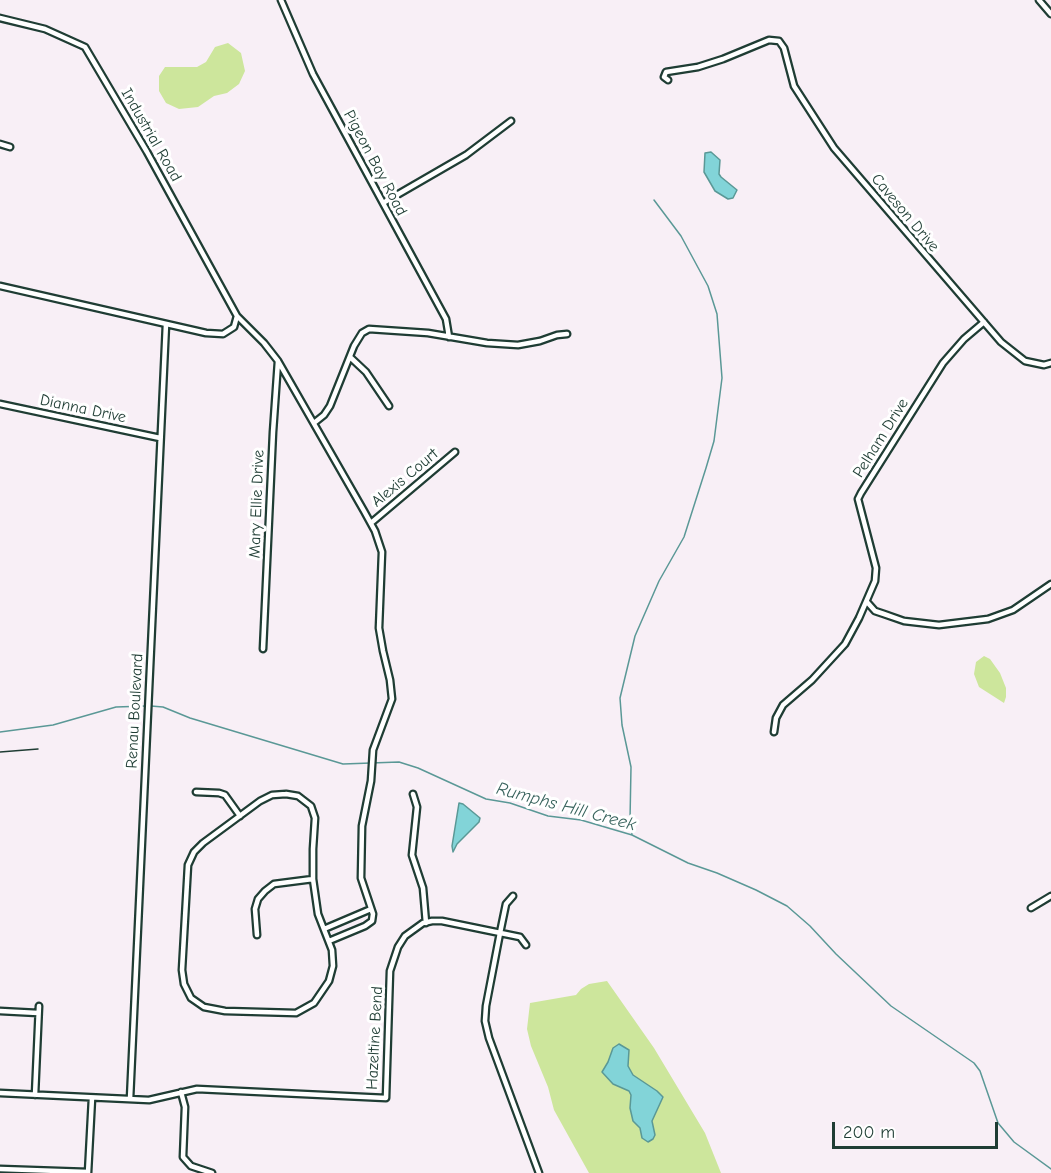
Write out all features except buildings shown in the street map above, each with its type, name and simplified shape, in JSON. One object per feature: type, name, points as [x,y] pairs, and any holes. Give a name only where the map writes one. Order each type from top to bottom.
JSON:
[{"type":"street","name":"Pigeon Bay Road","points":[[281,0],[314,74],[446,319],[449,337]]},
{"type":"street","points":[[1039,0],[1051,14]]},
{"type":"street","name":"Industrial Road","points":[[0,18],[45,29],[85,47],[147,152],[237,316],[278,361],[371,523],[382,552],[379,628],[392,699],[373,750],[371,781],[362,826],[362,878],[371,909]]},
{"type":"street","name":"Caveson Drive","points":[[668,80],[664,77],[666,72],[698,67],[769,40],[779,41],[784,48],[794,86],[834,148],[1001,342],[1025,361],[1044,365],[1051,363]]},
{"type":"street","points":[[383,203],[466,155],[511,120]]},
{"type":"street","points":[[0,144],[10,147]]},
{"type":"street","points":[[0,286],[206,333],[223,334],[234,327],[237,316]]},
{"type":"street","name":"Pelham Drive","points":[[774,732],[776,718],[783,705],[812,680],[845,644],[867,602],[877,576],[858,499],[861,493],[944,363],[964,339],[984,322]]},
{"type":"street","name":"Renau Boulevard","points":[[130,1099],[166,324]]},
{"type":"street","points":[[314,423],[330,406],[360,336],[369,329],[428,333],[487,343],[518,345],[540,341],[557,334],[567,334]]},
{"type":"street","points":[[350,357],[366,372],[390,406]]},
{"type":"street","name":"Mary Ellie Drive","points":[[263,649],[278,361]]},
{"type":"street","name":"Dianna Drive","points":[[0,404],[160,438]]},
{"type":"street","name":"Alexis Court","points":[[371,523],[455,452]]},
{"type":"street","points":[[867,602],[875,611],[904,621],[939,625],[988,619],[1013,610],[1051,584]]},
{"type":"street","points":[[196,792],[219,792],[225,795],[240,816]]},
{"type":"street","points":[[413,794],[417,807],[412,855],[423,888],[426,923],[442,921],[520,937],[526,945]]},
{"type":"street","points":[[272,795],[298,796],[311,806],[315,818],[313,879],[318,914],[332,950],[333,966],[328,981],[314,1003],[296,1013],[225,1011],[204,1007],[191,998],[184,984],[182,970],[188,864],[202,843],[260,801],[272,795]]},
{"type":"street","points":[[257,935],[255,909],[258,899],[265,891],[274,884],[313,879]]},
{"type":"street","points":[[513,896],[507,904],[500,933],[485,1021],[489,1038],[539,1173]]},
{"type":"street","points":[[1031,908],[1051,896]]},
{"type":"street","points":[[324,929],[371,909],[370,923],[328,941]]},
{"type":"street","name":"Hazeltine Bend","points":[[0,1093],[154,1100],[197,1089],[386,1098],[390,971],[398,947],[405,936],[426,923]]},
{"type":"street","points":[[35,1095],[39,1006]]},
{"type":"street","points":[[0,1011],[38,1013]]},
{"type":"street","points":[[181,1092],[185,1107],[183,1157],[191,1166],[212,1173]]},
{"type":"street","points":[[0,1169],[88,1173],[92,1098]]},
{"type":"green space","points":[[228,43],[241,53],[245,71],[239,84],[227,93],[214,96],[198,107],[179,109],[166,103],[159,91],[159,76],[165,67],[197,67],[206,62],[215,47]]},
{"type":"green space","points":[[984,656],[990,659],[1000,673],[1006,688],[1004,703],[979,687],[974,674],[976,662]]},
{"type":"green space","points":[[607,981],[654,1048],[705,1133],[721,1173],[589,1173],[554,1110],[527,1029],[530,1003],[576,995],[589,984]]},
{"type":"water","points":[[711,152],[720,160],[719,174],[721,177],[737,190],[733,198],[728,199],[715,191],[704,172],[705,153]]},
{"type":"water","points":[[459,803],[480,818],[479,822],[457,844],[453,852],[452,846]]},
{"type":"water","points":[[619,1044],[629,1050],[628,1066],[633,1075],[663,1097],[652,1121],[655,1135],[648,1142],[642,1138],[640,1128],[633,1121],[629,1091],[613,1084],[602,1072],[613,1048]]},
{"type":"waterway","points":[[632,834],[631,767],[622,725],[620,698],[635,636],[659,581],[684,537],[706,468],[714,441],[722,378],[717,314],[708,286],[681,236],[654,200]]},
{"type":"waterway","name":"Rumphs Hill Creek","points":[[0,732],[53,725],[116,707],[146,706]]},
{"type":"waterway","name":"Rumphs Hill Creek","points":[[151,706],[163,707],[190,718],[343,764],[399,762],[418,768],[486,799],[510,803],[548,816],[581,820],[632,835],[688,863],[756,890],[787,906],[891,1006],[974,1063],[980,1071],[998,1123],[1014,1142],[1051,1169]]},
{"type":"railway","points":[[0,752],[38,749]]}]
